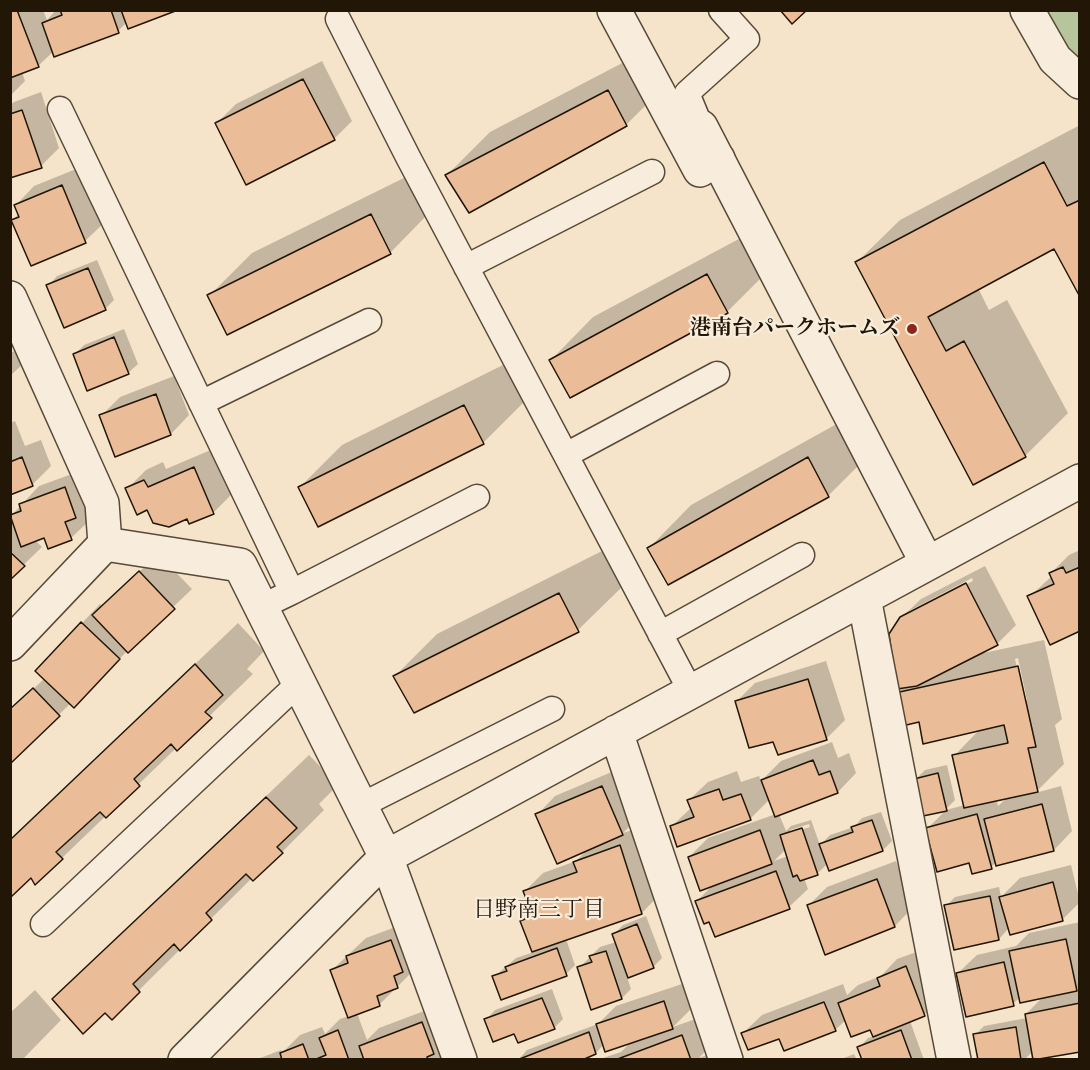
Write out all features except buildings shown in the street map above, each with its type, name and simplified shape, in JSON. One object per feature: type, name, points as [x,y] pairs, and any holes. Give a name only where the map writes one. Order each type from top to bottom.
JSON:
[{"type":"street","points":[[614,10],[700,170],[718,159]]},
{"type":"street","points":[[1027,10],[1055,59],[1080,82]]},
{"type":"street","points":[[702,128],[927,563]]},
{"type":"street","points":[[10,298],[102,503],[105,544],[10,644]]},
{"type":"street","points":[[185,1059],[386,857],[690,690],[1080,481]]},
{"type":"street","points":[[105,544],[240,565],[386,857],[460,1059]]},
{"type":"street","points":[[864,598],[954,1059]]},
{"type":"street","points":[[616,732],[726,1059]]},
{"type":"lane","points":[[702,128],[687,93],[747,39],[721,10]]},
{"type":"lane","points":[[338,19],[466,267],[690,690]]},
{"type":"lane","points":[[60,109],[292,592]]},
{"type":"lane","points":[[466,267],[652,172]]},
{"type":"lane","points":[[201,403],[369,321]]},
{"type":"lane","points":[[566,455],[717,374]]},
{"type":"lane","points":[[261,607],[477,496]]},
{"type":"lane","points":[[660,634],[802,555]]},
{"type":"lane","points":[[43,924],[299,683]]},
{"type":"lane","points":[[360,806],[552,709]]},
{"type":"green space","points":[[1027,11],[1079,11],[1079,82]]},
{"type":"place","name":"港南台パークホームズ","points":[[912,329]]},
{"type":"district","name":"日野南三丁目","points":[[539,911]]}]
